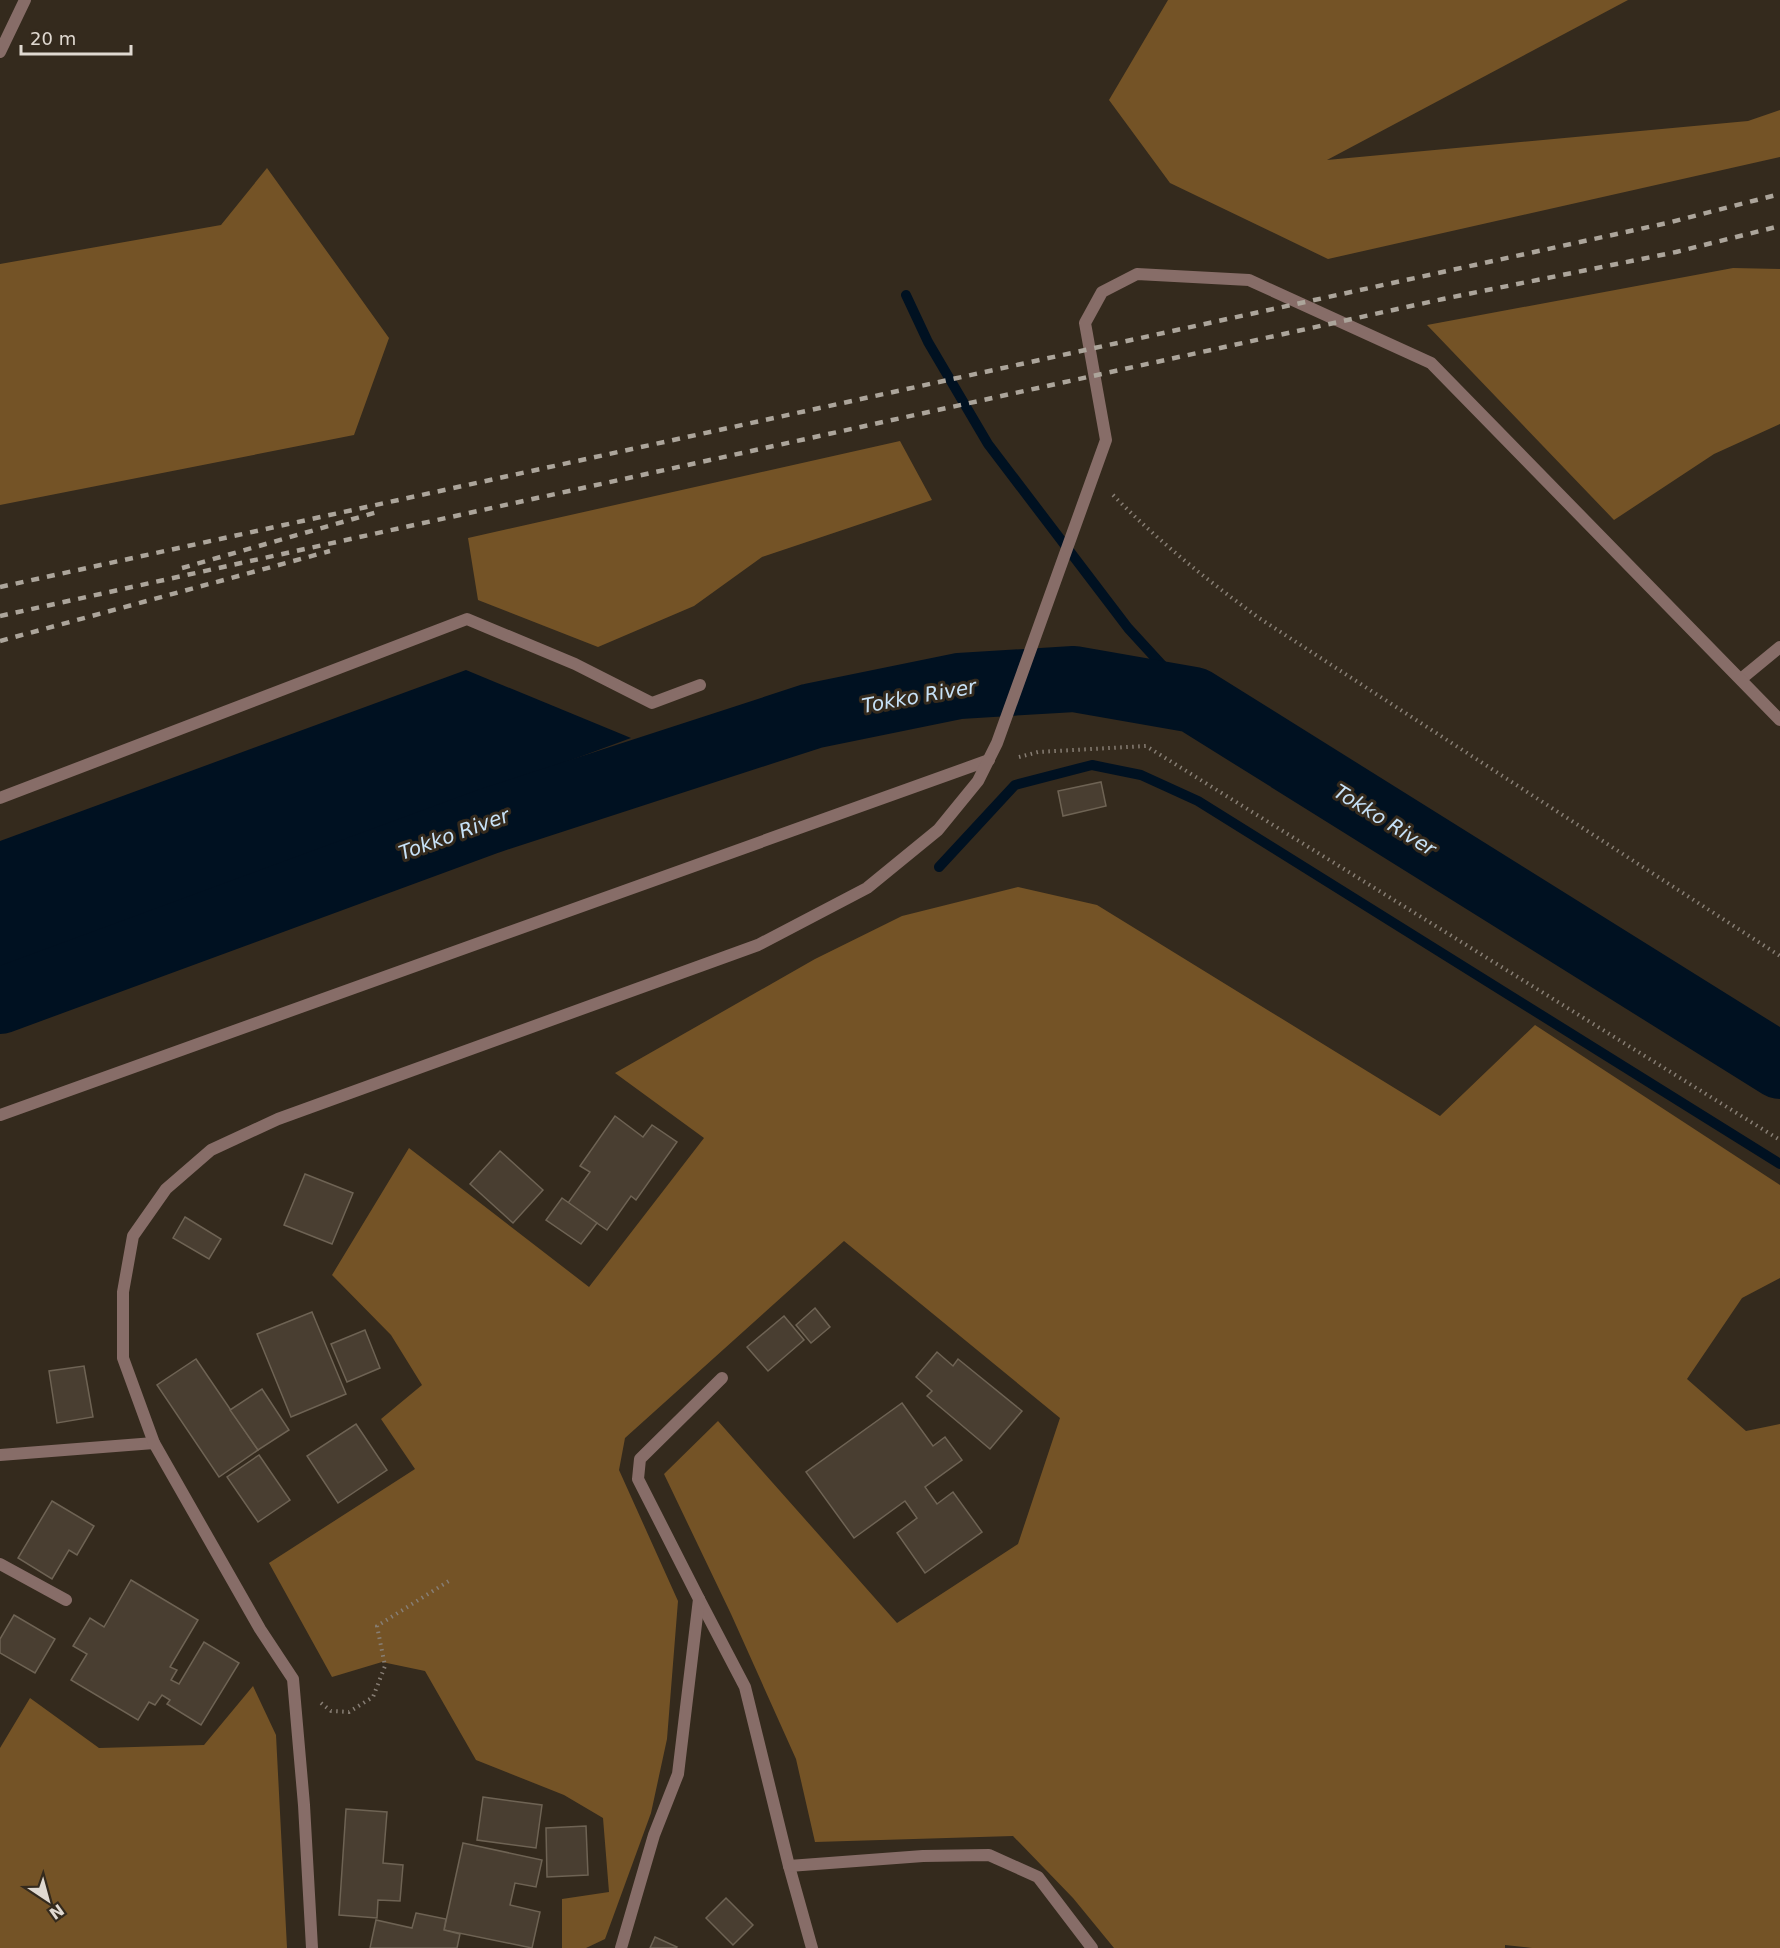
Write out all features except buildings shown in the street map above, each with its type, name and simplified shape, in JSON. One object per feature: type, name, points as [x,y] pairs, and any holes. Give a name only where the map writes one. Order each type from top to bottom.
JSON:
[{"type":"street","points":[[0,52],[25,0]]},
{"type":"street","points":[[312,1948],[304,1805],[293,1679],[260,1629],[154,1443],[123,1358],[123,1292],[133,1236],[166,1189],[211,1150],[278,1119],[758,945],[867,888],[938,830],[978,782],[997,743],[1106,440],[1085,323],[1102,292],[1137,274],[1249,280],[1431,363],[1780,720]]},
{"type":"street","points":[[0,798],[467,619],[575,664],[652,703],[700,685]]},
{"type":"street","points":[[1741,679],[1780,647]]},
{"type":"street","points":[[0,1115],[989,760]]},
{"type":"street","points":[[722,1378],[640,1459],[638,1479],[745,1687],[789,1866],[812,1948]]},
{"type":"street","points":[[0,1455],[154,1443]]},
{"type":"street","points":[[0,1564],[66,1600]]},
{"type":"street","points":[[621,1948],[654,1835],[678,1774],[699,1599]]},
{"type":"street","points":[[789,1866],[924,1856],[989,1855],[1038,1877],[1092,1948]]},
{"type":"path","points":[[1092,483],[1113,495],[1156,537],[1200,574],[1259,618],[1780,956]]},
{"type":"path","points":[[978,782],[1000,762],[1038,752],[1146,746],[1780,1140]]},
{"type":"path","points":[[293,1679],[331,1712],[349,1712],[373,1697],[385,1665],[377,1626],[452,1579]]},
{"type":"shaded area","points":[[1168,0],[1628,0],[1327,160],[1748,121],[1780,110],[1780,157],[1328,259],[1170,183],[1109,100]]},
{"type":"shaded area","points":[[267,168],[389,338],[354,435],[0,505],[0,264],[221,225]]},
{"type":"shaded area","points":[[1733,268],[1780,269],[1780,424],[1714,454],[1614,520],[1427,325]]},
{"type":"shaded area","points":[[900,441],[932,500],[762,557],[694,606],[598,647],[478,600],[468,538]]},
{"type":"shaded area","points":[[1018,887],[1097,905],[1440,1116],[1535,1025],[1780,1185],[1780,1278],[1742,1298],[1687,1379],[1746,1431],[1780,1424],[1780,1948],[1532,1948],[1505,1945],[1505,1948],[1114,1948],[1073,1898],[1013,1836],[815,1842],[796,1759],[731,1614],[664,1474],[718,1421],[897,1623],[1018,1544],[1060,1418],[844,1241],[625,1438],[619,1470],[678,1601],[667,1739],[651,1813],[605,1939],[586,1948],[562,1948],[562,1899],[609,1892],[603,1818],[564,1795],[476,1760],[425,1671],[382,1662],[332,1677],[269,1563],[415,1469],[381,1419],[422,1385],[391,1335],[332,1275],[409,1148],[589,1287],[704,1138],[615,1073],[815,959],[902,916]]},
{"type":"shaded area","points":[[253,1686],[276,1735],[287,1948],[0,1948],[0,1748],[30,1698],[99,1748],[204,1745]]},
{"type":"water","points":[[466,670],[631,738],[0,971],[0,841]]},
{"type":"waterway","points":[[906,295],[928,342],[988,444],[1128,628],[1194,700]]},
{"type":"waterway","name":"Tokko River","points":[[0,1001],[489,821],[812,716],[959,686],[1074,679],[1194,700],[1780,1066]]},
{"type":"waterway","points":[[939,867],[1015,785],[1092,765],[1141,775],[1198,801],[1780,1164]]},
{"type":"railway","points":[[0,587],[1667,223],[1780,194]]},
{"type":"railway","points":[[0,616],[1443,299],[1676,252],[1780,226]]},
{"type":"railway","points":[[182,568],[381,511]]},
{"type":"railway","points":[[0,641],[330,551]]}]
